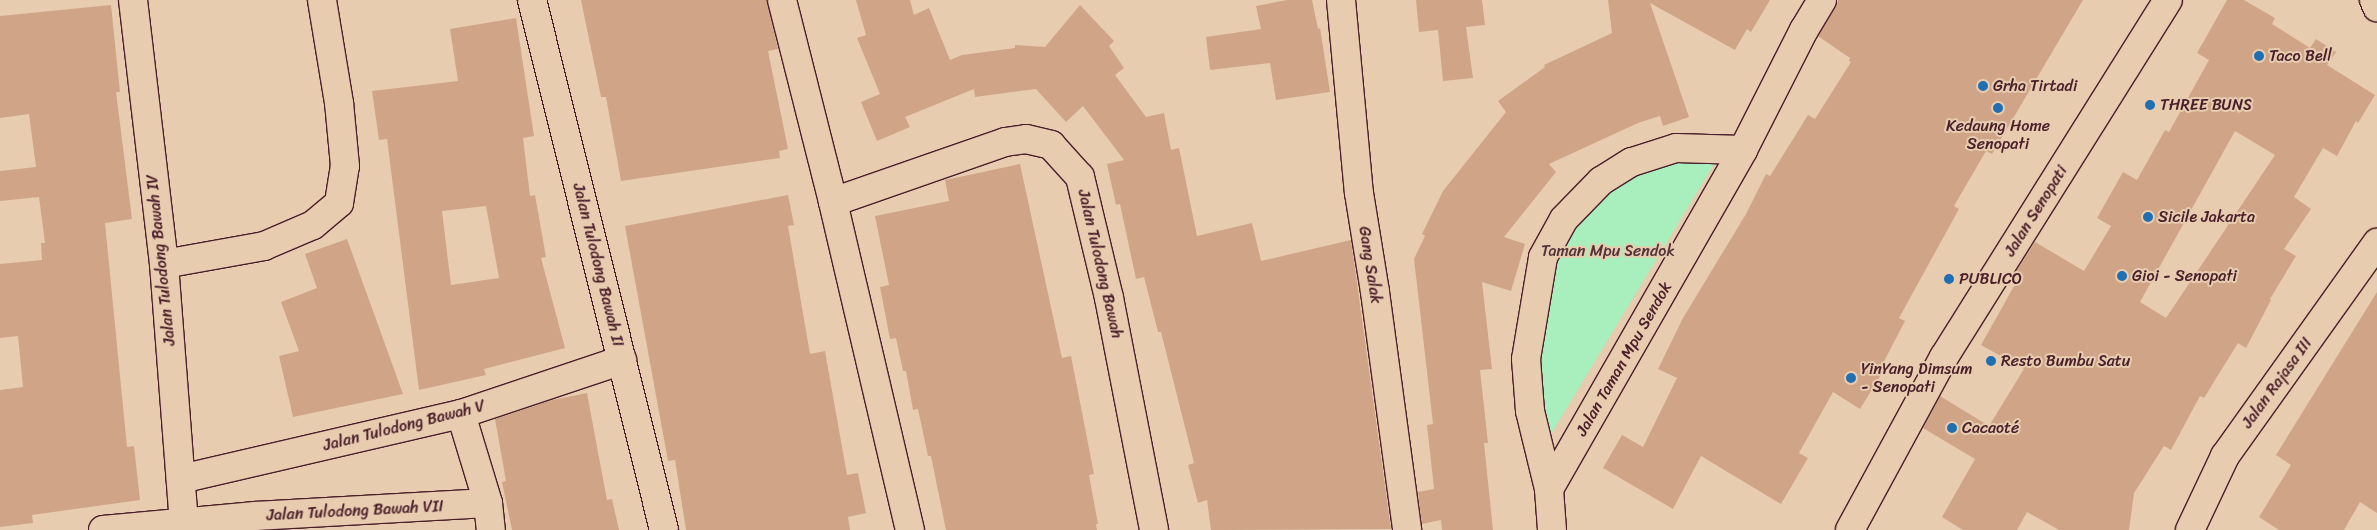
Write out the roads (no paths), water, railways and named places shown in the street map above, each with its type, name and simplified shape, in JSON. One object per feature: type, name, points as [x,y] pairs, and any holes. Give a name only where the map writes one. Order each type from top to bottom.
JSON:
[{"type":"street","name":"Jalan Tulodong Bawah IV","points":[[133,0],[164,264],[184,522]]},
{"type":"street","points":[[164,264],[264,246],[313,225],[339,203],[345,166],[339,103],[322,0]]},
{"type":"street","name":"Jalan Tulodong Bawah II","points":[[532,0],[664,530]]},
{"type":"street","points":[[782,0],[833,202],[910,530]]},
{"type":"street","name":"Gang Salak","points":[[1341,0],[1359,193],[1375,292],[1407,530]]},
{"type":"street","name":"Jalan Taman Mpu Sendok","points":[[1549,489],[1743,150],[1804,30],[1822,0]]},
{"type":"street","name":"Jalan Senopati","points":[[1850,530],[1944,357],[2168,0]]},
{"type":"street","points":[[2374,0],[2377,7]]},
{"type":"street","name":"Jalan Tulodong Bawah","points":[[833,202],[1005,142],[1026,139],[1042,141],[1051,145],[1080,177],[1109,298],[1154,530]]},
{"type":"street","points":[[1552,530],[1549,489],[1530,411],[1526,360],[1543,257],[1564,219],[1601,182],[1632,162],[1676,148],[1743,150]]},
{"type":"street","name":"Jalan Rajasa III","points":[[2190,530],[2225,456],[2377,243]]},
{"type":"street","name":"Jalan Tulodong Bawah V","points":[[181,479],[461,414],[622,360]]},
{"type":"street","points":[[461,414],[488,503],[491,530]]},
{"type":"street","name":"Jalan Tulodong Bawah VII","points":[[103,530],[184,522],[256,523],[488,503]]},
{"type":"place","name":"Taco Bell","points":[[2259,56]]},
{"type":"place","name":"Grha Tirtadi","points":[[1983,86]]},
{"type":"place","name":"THREE BUNS","points":[[2150,105]]},
{"type":"place","name":"Kedaung Home Senopati","points":[[1998,108]]},
{"type":"place","name":"Sicile Jakarta","points":[[2148,217]]},
{"type":"place","name":"Gioi - Senopati","points":[[2122,276]]},
{"type":"place","name":"PUBLICO","points":[[1949,279]]},
{"type":"place","name":"Resto Bumbu Satu","points":[[1991,361]]},
{"type":"place","name":"YinYang Dimsum - Senopati","points":[[1851,378]]},
{"type":"place","name":"Cacaoté","points":[[1952,428]]},
{"type":"park label","name":"Taman Mpu Sendok","points":[[1608,251]]}]
